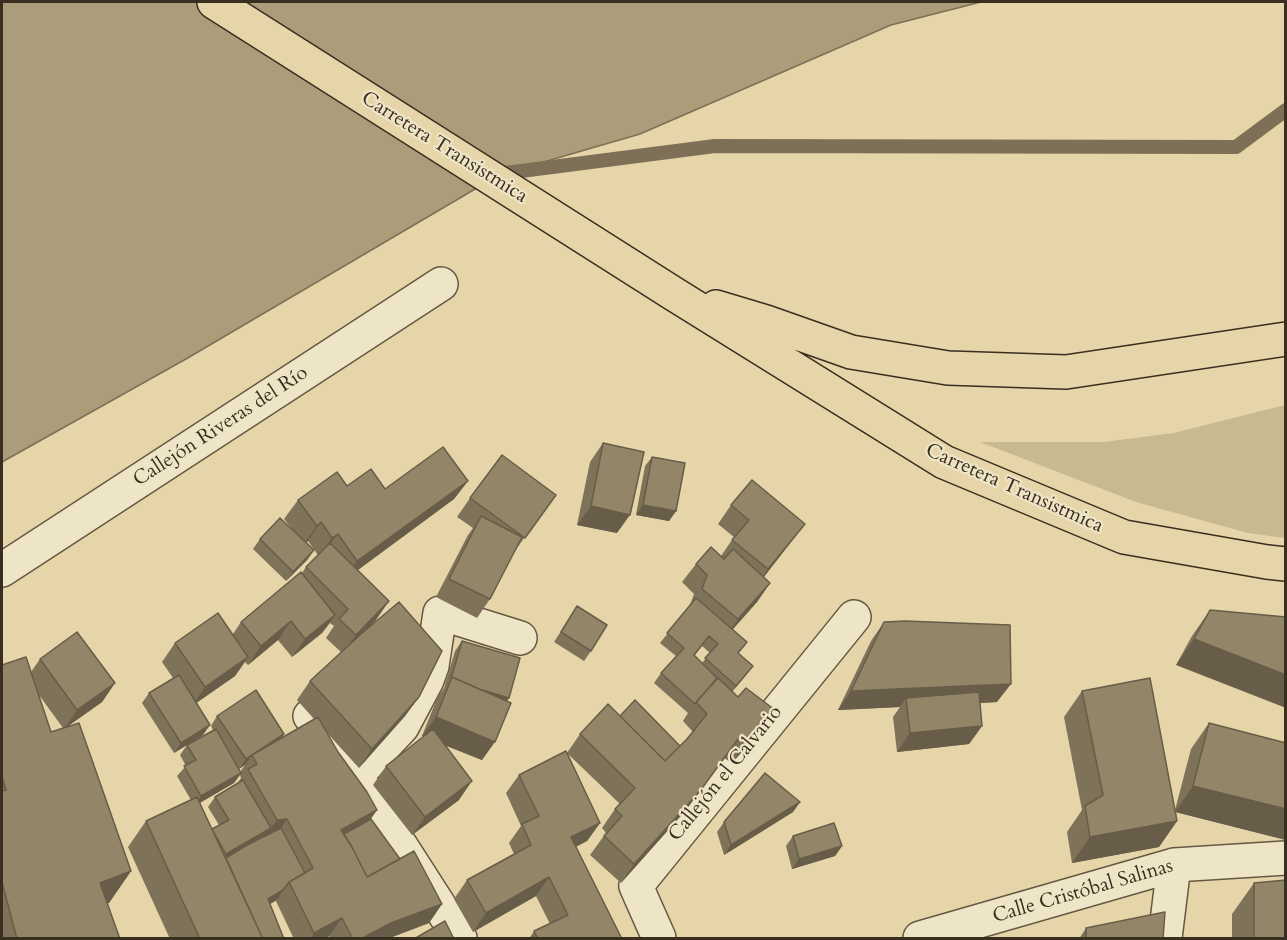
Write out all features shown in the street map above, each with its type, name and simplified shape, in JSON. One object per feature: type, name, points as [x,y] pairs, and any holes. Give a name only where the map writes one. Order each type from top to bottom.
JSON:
[{"type":"main road","name":"Carretera Transistmica","points":[[214,2],[674,294],[944,462],[1124,537],[1286,564]]},
{"type":"main road","name":"Carretera Transistmica","points":[[674,294],[766,322],[851,352],[948,368],[1066,372],[1286,339]]},
{"type":"street","name":"Callejón Riveras del Río","points":[[2,570],[441,284]]},
{"type":"street","points":[[356,776],[402,727],[427,680],[432,666],[440,613],[520,638]]},
{"type":"street","name":"Callejón el Calvario","points":[[659,939],[636,886],[854,616]]},
{"type":"street","points":[[310,717],[356,776],[460,939]]},
{"type":"street","name":"Calle Cristóbal Salinas","points":[[920,939],[1174,865],[1286,858]]},
{"type":"street","points":[[1165,939],[1174,865]]},
{"type":"shaded area","points":[[2,2],[981,2],[891,25],[640,134],[499,175],[186,359],[2,462]]},
{"type":"shaded area","points":[[1285,405],[1285,538],[1248,533],[1136,502],[980,442],[1104,442],[1174,433]]},
{"type":"building","points":[[603,443],[644,452],[630,515],[591,506]]},
{"type":"building","points":[[443,447],[468,481],[357,561],[338,534],[332,538],[321,522],[317,526],[298,500],[337,472],[347,486],[371,469],[385,489]]},
{"type":"building","points":[[502,455],[556,495],[525,538],[470,498]]},
{"type":"building","points":[[652,457],[685,463],[676,511],[643,505]]},
{"type":"building","points":[[752,480],[805,524],[768,569],[732,540],[749,520],[731,505]]},
{"type":"building","points":[[481,516],[522,537],[490,599],[449,579]]},
{"type":"building","points":[[280,518],[314,550],[293,572],[260,539]]},
{"type":"building","points":[[330,543],[389,601],[356,635],[339,619],[348,609],[306,567]]},
{"type":"building","points":[[711,547],[724,559],[733,549],[770,583],[738,619],[702,589],[707,575],[696,564]]},
{"type":"building","points":[[301,572],[335,615],[305,639],[291,621],[261,646],[241,622]]},
{"type":"building","points":[[696,598],[747,642],[738,653],[753,666],[736,686],[705,658],[718,644],[709,636],[694,655],[717,678],[695,704],[661,673],[684,648],[667,633]]},
{"type":"building","points":[[399,602],[442,651],[419,697],[372,749],[310,681]]},
{"type":"building","points":[[577,606],[607,625],[591,651],[561,632]]},
{"type":"building","points":[[1210,610],[1286,617],[1286,675],[1194,639]]},
{"type":"building","points":[[218,613],[248,657],[205,687],[175,643]]},
{"type":"building","points":[[884,622],[1010,625],[1011,684],[851,691]]},
{"type":"building","points":[[77,632],[115,683],[77,710],[40,659]]},
{"type":"building","points":[[462,641],[520,658],[509,698],[479,689],[452,677],[451,679]]},
{"type":"building","points":[[26,657],[51,732],[79,723],[131,871],[100,883],[120,939],[17,939],[2,882],[2,791],[6,790],[2,777],[2,665]]},
{"type":"building","points":[[179,675],[210,725],[181,743],[149,693]]},
{"type":"building","points":[[452,677],[511,703],[495,742],[436,717]]},
{"type":"building","points":[[718,678],[738,697],[746,688],[775,710],[745,744],[738,739],[700,791],[634,864],[604,836],[622,816],[615,809],[635,788],[580,734],[608,704],[665,761],[707,714],[696,702]]},
{"type":"building","points":[[1150,678],[1177,821],[1090,837],[1085,806],[1103,795],[1082,691]]},
{"type":"building","points":[[256,690],[284,734],[246,759],[217,716]]},
{"type":"building","points":[[979,692],[982,726],[910,733],[906,698]]},
{"type":"building","points":[[635,700],[680,746],[665,761],[620,716]]},
{"type":"building","points":[[318,717],[338,752],[377,810],[341,830],[367,877],[414,851],[442,904],[391,923],[361,939],[353,939],[342,918],[314,933],[289,882],[313,868],[287,819],[277,820],[248,769],[257,764],[252,755]]},
{"type":"building","points":[[1209,723],[1286,743],[1286,809],[1193,786]]},
{"type":"building","points":[[216,729],[241,773],[201,796],[184,766],[196,760],[187,745]]},
{"type":"building","points":[[433,729],[472,781],[425,817],[386,766]]},
{"type":"building","points":[[566,751],[600,823],[571,837],[622,939],[538,939],[534,931],[568,915],[549,877],[486,913],[467,880],[531,845],[522,824],[539,816],[519,775]]},
{"type":"building","points":[[765,773],[800,802],[731,845],[724,822]]},
{"type":"building","points":[[243,780],[271,828],[226,854],[212,829],[229,820],[215,797]]},
{"type":"building","points":[[197,797],[263,939],[200,939],[146,821]]},
{"type":"building","points":[[371,819],[400,859],[367,877],[344,834]]},
{"type":"building","points":[[834,823],[842,846],[799,859],[793,836]]},
{"type":"building","points":[[281,828],[305,873],[289,882],[283,890],[268,899],[284,939],[263,939],[226,858]]},
{"type":"building","points":[[1286,880],[1286,939],[1254,939],[1254,883]]},
{"type":"building","points":[[1165,912],[1163,939],[1086,939],[1086,928]]},
{"type":"building","points":[[445,921],[454,939],[414,939]]},
{"type":"waterway","points":[[498,174],[715,146],[1236,147],[1286,110]]}]
